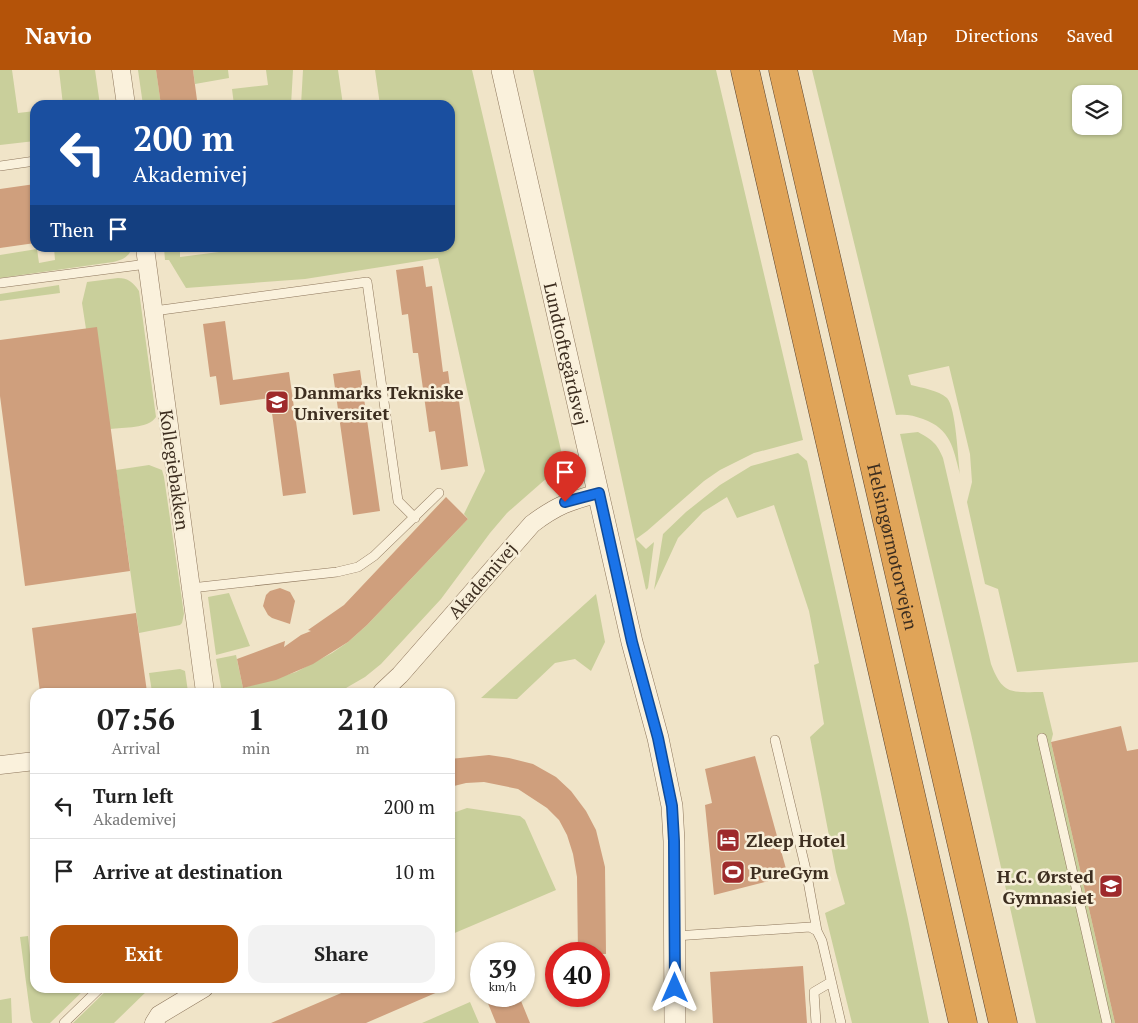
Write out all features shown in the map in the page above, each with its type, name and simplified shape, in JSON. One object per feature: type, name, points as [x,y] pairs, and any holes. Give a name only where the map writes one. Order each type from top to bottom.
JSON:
[{"type":"highway","points":[[745,70],[963,1023]]},
{"type":"highway","name":"Helsingørmotorvejen","points":[[783,70],[1003,1023]]},
{"type":"highway","points":[[918,828],[925,910],[945,1023]]},
{"type":"highway","points":[[986,948],[1011,1023]]},
{"type":"street","points":[[121,70],[125,100]]},
{"type":"street","name":"Lundtoftegårdsvej","points":[[502,70],[632,642],[658,738],[672,806],[674,841],[675,1023]]},
{"type":"street","name":"Kollegiebakken","points":[[146,256],[204,688]]},
{"type":"street","name":"Akademivej","points":[[386,688],[400,675],[532,524],[565,502],[599,493]]},
{"type":"street","points":[[0,765],[30,762]]},
{"type":"street","points":[[154,1023],[158,1016],[196,993]]},
{"type":"lane","points":[[0,166],[30,162]]},
{"type":"lane","points":[[0,283],[146,256]]},
{"type":"lane","points":[[154,311],[367,282],[398,501],[415,518]]},
{"type":"lane","points":[[191,588],[337,572],[358,567],[374,556],[439,493]]},
{"type":"lane","points":[[1042,738],[1107,1023]]},
{"type":"lane","points":[[774,740],[806,870],[817,931],[822,941],[841,1023]]},
{"type":"lane","points":[[674,936],[810,927],[817,931]]},
{"type":"lane","points":[[816,1023],[814,992],[831,982]]},
{"type":"lane","points":[[64,1023],[95,993]]},
{"type":"green space","points":[[0,70],[12,70],[18,113],[30,112],[30,142],[0,145]]},
{"type":"green space","points":[[59,70],[95,70],[99,100],[62,100]]},
{"type":"green space","points":[[138,70],[156,70],[160,100],[142,100]]},
{"type":"green space","points":[[193,70],[228,70],[229,78],[195,84]]},
{"type":"green space","points":[[266,70],[293,70],[291,100],[233,100],[232,89],[268,85]]},
{"type":"green space","points":[[303,70],[338,70],[342,100],[301,100]]},
{"type":"green space","points":[[375,70],[472,70],[564,463],[507,513],[441,599],[381,664],[365,677],[346,688],[243,688],[296,672],[332,653],[367,625],[468,519],[464,514],[485,471],[438,258],[305,279],[186,288],[169,260],[165,260],[164,252],[180,252],[180,257],[219,252],[455,252],[455,100],[379,100]]},
{"type":"green space","points":[[533,70],[716,70],[803,440],[754,453],[720,470],[704,481],[636,539],[646,549],[654,542],[648,588],[646,590]]},
{"type":"green space","points":[[812,70],[1138,70],[1138,662],[1017,672],[998,589],[985,584],[967,502],[972,482],[970,454],[949,366],[908,375],[911,385],[939,393],[947,398],[950,403],[955,422],[960,474],[953,448],[940,428],[932,423],[906,415],[896,415]]},
{"type":"green space","points":[[30,250],[30,252],[37,252],[39,263],[55,260],[54,252],[130,252],[125,258],[113,262],[0,278],[0,255]]},
{"type":"green space","points":[[118,278],[130,281],[139,291],[156,417],[142,426],[110,429],[86,329],[82,303],[87,282]]},
{"type":"green space","points":[[59,285],[60,293],[0,301],[0,294]]},
{"type":"green space","points":[[918,432],[934,442],[943,458],[991,664],[995,674],[1000,682],[1010,690],[1016,692],[1043,692],[1053,734],[1051,742],[1115,1023],[1036,1023],[971,734],[900,434]]},
{"type":"green space","points":[[798,453],[807,461],[908,919],[929,1023],[852,1023],[825,913],[845,904],[836,872],[810,737],[824,724],[814,665],[819,663],[809,611],[774,505],[737,518],[727,497],[703,512],[678,538],[654,590],[663,534],[686,512],[720,485],[751,466]]},
{"type":"green space","points":[[149,465],[162,470],[164,477],[184,614],[180,625],[139,633],[116,470]]},
{"type":"green space","points":[[229,593],[250,646],[216,655],[208,597]]},
{"type":"green space","points":[[596,594],[605,642],[591,671],[575,659],[555,663],[517,699],[481,698]]},
{"type":"green space","points":[[236,655],[243,688],[221,688],[216,659]]},
{"type":"green space","points":[[180,669],[185,671],[187,688],[151,688],[149,673]]},
{"type":"green space","points":[[467,808],[520,816],[525,820],[556,890],[455,933],[455,812]]},
{"type":"green space","points":[[28,936],[30,993],[81,993],[50,1023],[33,1023],[31,1020],[20,937]]},
{"type":"green space","points":[[104,993],[145,993],[114,1023],[73,1023]]},
{"type":"green space","points":[[11,998],[12,1023],[0,1023],[0,1000]]},
{"type":"green space","points":[[470,1002],[470,1007],[472,1007],[479,1023],[422,1023]]},
{"type":"building","points":[[156,70],[193,70],[197,100],[160,100]]},
{"type":"building","points":[[30,185],[30,244],[0,248],[0,189]]},
{"type":"building","points":[[423,266],[426,287],[432,286],[443,372],[448,371],[452,402],[459,401],[468,466],[441,470],[435,431],[429,432],[418,353],[413,353],[408,314],[402,315],[396,270]]},
{"type":"building","points":[[225,321],[233,380],[289,372],[306,493],[283,496],[270,398],[220,405],[216,376],[210,377],[203,324]]},
{"type":"building","points":[[97,327],[130,571],[25,586],[0,396],[0,340]]},
{"type":"building","points":[[360,370],[380,511],[353,515],[333,374]]},
{"type":"building","points":[[446,497],[468,519],[367,625],[348,642],[313,664],[276,680],[243,688],[237,659],[285,641],[284,647],[301,635],[311,631],[308,630],[344,605]]},
{"type":"building","points":[[280,588],[290,592],[295,601],[290,624],[272,618],[263,606],[266,595],[270,591]]},
{"type":"building","points":[[136,613],[146,688],[40,688],[32,628]]},
{"type":"building","name":"H.C. Ørsted Gymnasiet","points":[[1121,726],[1127,751],[1138,749],[1138,1023],[1115,1023],[1051,742]]},
{"type":"building","points":[[489,755],[533,764],[556,777],[571,791],[586,811],[596,830],[605,867],[606,942],[578,942],[577,877],[567,835],[559,820],[547,808],[518,789],[484,782],[455,786],[455,758]]},
{"type":"building","points":[[755,756],[788,876],[714,895],[705,805],[712,803],[705,769]]},
{"type":"building","points":[[803,966],[807,1023],[713,1023],[710,972]]},
{"type":"building","points":[[341,993],[435,993],[366,1023],[271,1023]]},
{"type":"building","points":[[489,1007],[523,1007],[530,1023],[496,1023]]},
{"type":"place","name":"Danmarks Tekniske Universitet","points":[[277,402]]},
{"type":"place","name":"Zleep Hotel","points":[[728,840]]},
{"type":"place","name":"PureGym","points":[[733,872]]},
{"type":"place","name":"H.C. Ørsted Gymnasiet","points":[[1111,886]]},
{"type":"route","points":[[565,502],[599,493],[632,642],[658,738],[672,806],[675,988]]}]
